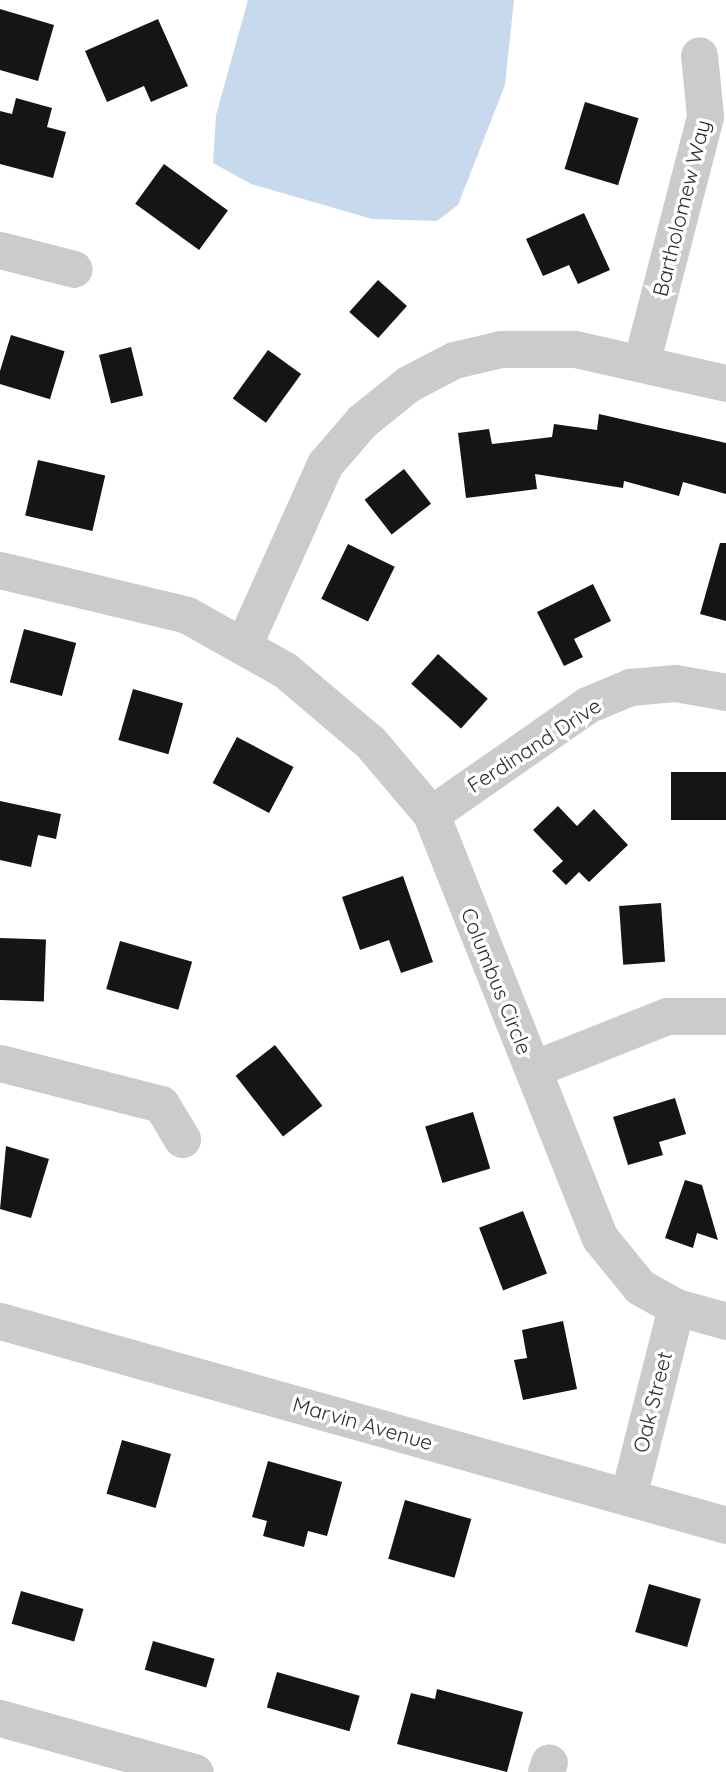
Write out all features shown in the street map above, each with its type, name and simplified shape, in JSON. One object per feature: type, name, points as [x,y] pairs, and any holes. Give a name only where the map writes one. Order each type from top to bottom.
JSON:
[{"type":"street","name":"Bartholomew Way","points":[[642,360],[705,116],[699,55]]},
{"type":"street","points":[[0,250],[74,269]]},
{"type":"street","points":[[244,644],[325,464],[362,421],[408,384],[454,360],[501,349],[575,349],[642,360],[726,383]]},
{"type":"street","name":"Columbus Circle","points":[[0,570],[187,615],[244,644],[324,699],[431,814],[600,1238],[640,1287],[676,1307],[726,1321]]},
{"type":"street","name":"Ferdinand Drive","points":[[431,814],[587,705],[630,687],[675,683],[726,692]]},
{"type":"street","points":[[533,1069],[667,1016],[726,1016]]},
{"type":"street","points":[[0,1063],[161,1104],[182,1139]]},
{"type":"street","name":"Oak Street","points":[[628,1497],[676,1307]]},
{"type":"street","name":"Marvin Avenue","points":[[0,1321],[726,1525]]},
{"type":"street","points":[[0,1717],[195,1772]]},
{"type":"water","points":[[248,0],[514,0],[505,85],[458,205],[437,221],[372,219],[251,184],[213,163],[216,115]]},
{"type":"building","points":[[0,9],[54,25],[38,81],[0,70]]},
{"type":"building","points":[[158,19],[188,86],[151,102],[144,86],[107,102],[85,51]]},
{"type":"building","points":[[16,98],[52,108],[47,127],[66,132],[53,178],[0,164],[0,111],[12,114]]},
{"type":"building","points":[[585,102],[639,118],[618,185],[565,169]]},
{"type":"building","points":[[164,164],[228,210],[199,250],[135,204]]},
{"type":"building","points":[[584,213],[610,270],[578,284],[569,265],[543,276],[526,239]]},
{"type":"building","points":[[378,280],[407,306],[378,338],[349,312]]},
{"type":"building","points":[[11,335],[65,351],[50,399],[0,384],[0,371]]},
{"type":"building","points":[[131,347],[143,396],[111,403],[99,355]]},
{"type":"building","points":[[268,350],[301,374],[266,423],[233,399]]},
{"type":"building","points":[[599,414],[726,443],[726,494],[683,482],[679,496],[624,481],[623,488],[535,474],[537,489],[466,498],[458,433],[489,429],[492,444],[552,437],[554,424],[597,430]]},
{"type":"building","points":[[38,460],[105,476],[92,531],[25,516]]},
{"type":"building","points":[[404,469],[431,504],[392,534],[365,500]]},
{"type":"building","points":[[720,543],[726,543],[726,621],[700,614]]},
{"type":"building","points":[[348,544],[395,567],[368,622],[321,599]]},
{"type":"building","points":[[593,584],[611,621],[574,639],[583,657],[564,666],[537,612]]},
{"type":"building","points":[[24,629],[76,643],[62,696],[10,682]]},
{"type":"building","points":[[438,654],[488,699],[461,729],[411,684]]},
{"type":"building","points":[[133,689],[183,703],[168,754],[118,740]]},
{"type":"building","points":[[237,737],[294,767],[269,813],[213,783]]},
{"type":"building","points":[[671,772],[726,772],[726,820],[671,820]]},
{"type":"building","points":[[0,801],[61,814],[56,839],[38,835],[31,867],[0,860]]},
{"type":"building","points":[[558,806],[577,826],[594,809],[628,845],[589,882],[579,872],[566,885],[552,871],[563,861],[533,830]]},
{"type":"building","points":[[403,876],[433,962],[401,973],[389,940],[360,950],[342,897]]},
{"type":"building","points":[[661,903],[665,962],[623,965],[619,906]]},
{"type":"building","points":[[0,938],[46,940],[44,1002],[0,1000]]},
{"type":"building","points":[[120,941],[192,962],[178,1010],[106,989]]},
{"type":"building","points":[[275,1045],[322,1106],[283,1136],[236,1076]]},
{"type":"building","points":[[675,1098],[686,1134],[659,1142],[663,1155],[628,1165],[613,1117]]},
{"type":"building","points":[[473,1112],[490,1168],[442,1183],[425,1127]]},
{"type":"building","points":[[6,1146],[49,1159],[31,1218],[0,1209]]},
{"type":"building","points":[[685,1180],[702,1185],[718,1240],[697,1233],[693,1248],[665,1238]]},
{"type":"building","points":[[523,1211],[547,1274],[503,1290],[479,1228]]},
{"type":"building","points":[[563,1321],[577,1389],[523,1400],[514,1360],[527,1358],[522,1330]]},
{"type":"building","points":[[122,1440],[171,1454],[156,1508],[107,1494]]},
{"type":"building","points":[[268,1461],[342,1482],[327,1536],[308,1531],[304,1547],[263,1536],[267,1521],[252,1517]]},
{"type":"building","points":[[405,1500],[471,1519],[455,1578],[388,1559]]},
{"type":"building","points":[[649,1584],[701,1599],[687,1647],[635,1632]]},
{"type":"building","points":[[21,1591],[83,1609],[74,1642],[12,1624]]},
{"type":"building","points":[[153,1641],[215,1659],[206,1687],[145,1670]]},
{"type":"building","points":[[277,1672],[360,1696],[349,1731],[267,1708]]},
{"type":"building","points":[[437,1689],[523,1712],[507,1772],[397,1744],[411,1693],[435,1699]]}]
